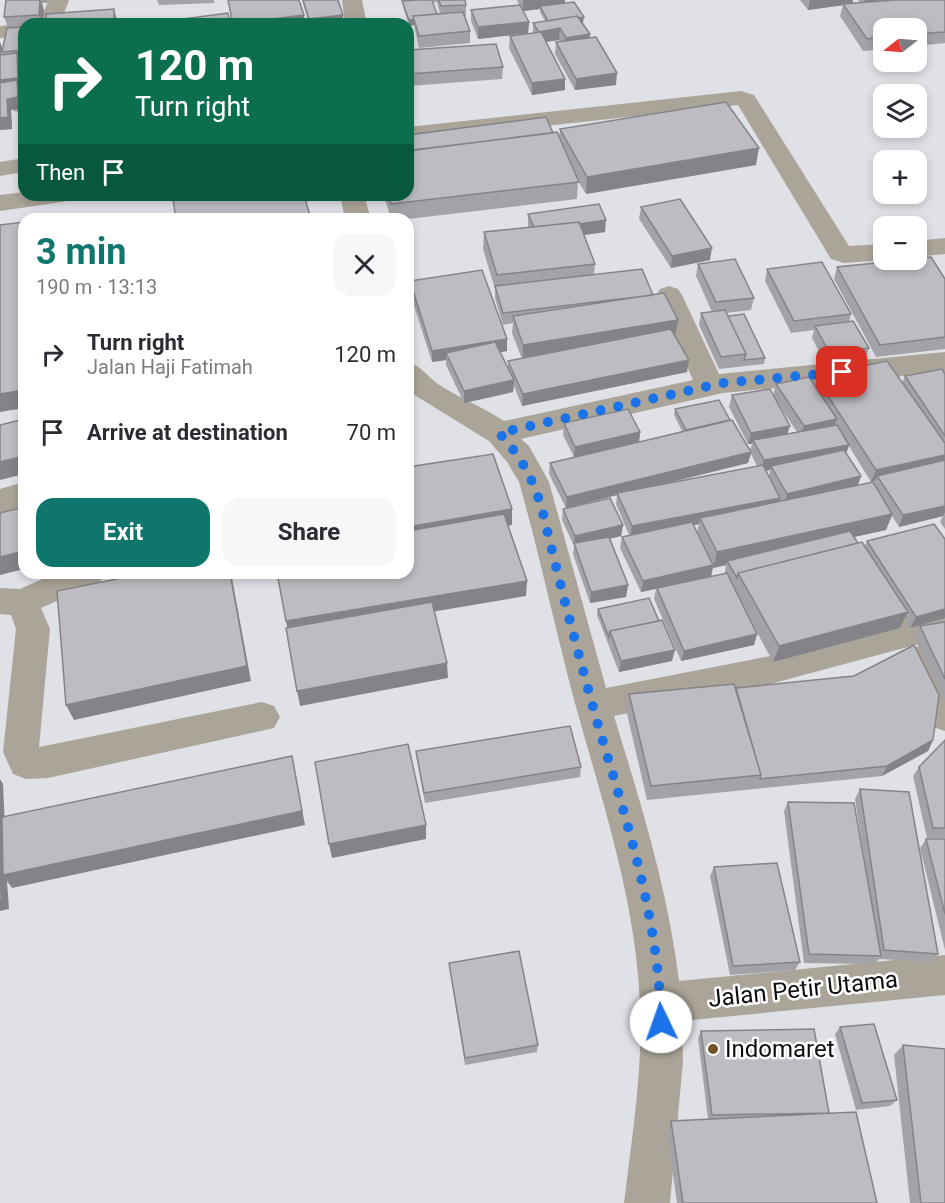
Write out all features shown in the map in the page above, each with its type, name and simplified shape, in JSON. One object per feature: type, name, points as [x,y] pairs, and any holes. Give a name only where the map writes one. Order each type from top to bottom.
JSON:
[{"type":"street","points":[[52,18],[59,0]]},
{"type":"street","points":[[352,0],[355,18]]},
{"type":"street","points":[[0,32],[18,30]]},
{"type":"street","points":[[414,133],[741,98],[746,100],[840,254],[873,253]]},
{"type":"street","points":[[0,203],[18,201]]},
{"type":"street","points":[[927,248],[945,246]]},
{"type":"street","points":[[669,295],[710,386]]},
{"type":"street","points":[[499,433],[710,386],[945,362]]},
{"type":"street","points":[[414,381],[499,433],[518,454],[534,482],[593,705],[636,852],[654,937],[661,1003],[663,1061],[647,1203]]},
{"type":"street","points":[[0,501],[18,496]]},
{"type":"street","points":[[72,579],[11,601],[33,629],[21,752],[26,763],[48,762],[262,717]]},
{"type":"street","points":[[593,705],[652,696],[908,634],[945,622]]},
{"type":"street","points":[[908,634],[945,716]]},
{"type":"street","name":"Jalan Petir Utama","points":[[661,1003],[945,975]]},
{"type":"building","points":[[6,0],[40,0],[39,15],[4,17]]},
{"type":"building","points":[[228,0],[299,0],[304,15],[280,18],[232,18]]},
{"type":"building","points":[[303,0],[338,0],[343,15],[318,18],[309,18]]},
{"type":"building","points":[[432,0],[437,14],[408,18],[402,1]]},
{"type":"building","points":[[439,0],[465,0],[466,5],[441,6]]},
{"type":"building","points":[[894,0],[945,0],[945,32],[927,33],[927,18],[873,18],[873,38],[867,39],[843,4]]},
{"type":"building","points":[[574,2],[584,17],[548,21],[540,6]]},
{"type":"building","points":[[520,5],[529,22],[478,27],[471,10]]},
{"type":"building","points":[[114,9],[114,18],[46,18],[46,14]]},
{"type":"building","points":[[463,12],[470,31],[419,36],[413,16]]},
{"type":"building","points":[[228,13],[229,18],[190,18]]},
{"type":"building","points":[[577,16],[590,34],[566,38],[560,28],[539,32],[533,23]]},
{"type":"building","points":[[18,27],[18,51],[2,52],[7,28]]},
{"type":"building","points":[[541,32],[565,79],[532,83],[510,36]]},
{"type":"building","points":[[596,37],[617,73],[576,79],[556,42]]},
{"type":"building","points":[[496,44],[503,67],[414,74],[414,50]]},
{"type":"building","points":[[17,53],[18,78],[0,80],[0,55]]},
{"type":"building","points":[[17,80],[18,97],[7,99],[8,117],[0,118],[0,83]]},
{"type":"building","points":[[726,102],[759,148],[587,177],[560,129]]},
{"type":"building","points":[[546,117],[553,133],[414,150],[414,134]]},
{"type":"building","points":[[557,132],[579,182],[391,204],[390,201],[414,201],[414,150]]},
{"type":"building","points":[[680,199],[712,248],[672,256],[641,207]]},
{"type":"building","points":[[173,201],[306,201],[309,213],[175,213]]},
{"type":"building","points":[[599,204],[606,220],[534,227],[528,214]]},
{"type":"building","points":[[579,222],[595,264],[497,275],[484,232]]},
{"type":"building","points":[[18,223],[18,391],[0,394],[0,225]]},
{"type":"building","points":[[927,257],[931,257],[945,279],[945,337],[880,345],[837,267],[873,263],[873,270],[927,270]]},
{"type":"building","points":[[735,259],[754,298],[716,302],[698,264]]},
{"type":"building","points":[[822,262],[851,314],[794,321],[767,269]]},
{"type":"building","points":[[642,269],[653,295],[503,313],[495,286]]},
{"type":"building","points":[[482,270],[507,339],[432,351],[414,294],[414,280]]},
{"type":"building","points":[[664,293],[678,320],[523,345],[513,316]]},
{"type":"building","points":[[725,310],[746,354],[721,357],[701,313]]},
{"type":"building","points":[[744,314],[765,358],[744,360],[746,354],[728,316]]},
{"type":"building","points":[[853,321],[869,348],[830,354],[815,326]]},
{"type":"building","points":[[671,329],[689,360],[523,394],[508,361]]},
{"type":"building","points":[[495,342],[514,380],[464,391],[446,353]]},
{"type":"building","points":[[887,361],[945,443],[945,455],[876,470],[815,376]]},
{"type":"building","points":[[942,369],[945,374],[945,436],[905,376]]},
{"type":"building","points":[[809,377],[837,419],[804,426],[776,384]]},
{"type":"building","points":[[770,389],[790,426],[751,433],[732,395]]},
{"type":"building","points":[[719,400],[730,420],[686,430],[675,409]]},
{"type":"building","points":[[628,409],[640,432],[575,447],[564,423]]},
{"type":"building","points":[[18,420],[18,458],[0,462],[0,425]]},
{"type":"building","points":[[732,420],[751,452],[567,497],[550,463]]},
{"type":"building","points":[[837,425],[849,445],[764,460],[753,440]]},
{"type":"building","points":[[844,450],[861,476],[787,494],[771,466]]},
{"type":"building","points":[[493,454],[512,509],[414,526],[414,466]]},
{"type":"building","points":[[945,460],[945,506],[903,515],[877,476]]},
{"type":"building","points":[[763,465],[780,498],[632,526],[617,493]]},
{"type":"building","points":[[873,482],[892,514],[717,552],[700,518]]},
{"type":"building","points":[[610,498],[623,525],[575,536],[563,509]]},
{"type":"building","points":[[18,508],[18,552],[0,557],[0,513]]},
{"type":"building","points":[[504,514],[527,581],[286,621],[278,579],[414,579],[414,530]]},
{"type":"building","points":[[692,522],[713,565],[643,581],[622,537]]},
{"type":"building","points":[[934,524],[945,539],[945,609],[916,617],[867,541]]},
{"type":"building","points":[[850,531],[858,543],[738,573],[737,578],[727,561]]},
{"type":"building","points":[[609,537],[628,585],[591,592],[574,543]]},
{"type":"building","points":[[862,542],[908,612],[779,646],[738,573]]},
{"type":"building","points":[[727,573],[757,634],[684,651],[657,588]]},
{"type":"building","points":[[116,579],[231,579],[247,666],[66,705],[57,591]]},
{"type":"building","points":[[649,598],[659,621],[610,631],[609,637],[598,609]]},
{"type":"building","points":[[432,602],[447,663],[297,691],[286,628]]},
{"type":"building","points":[[662,620],[675,650],[621,661],[610,631]]},
{"type":"building","points":[[945,622],[945,679],[920,626]]},
{"type":"building","points":[[914,645],[939,695],[933,740],[887,766],[760,779],[761,775],[736,688],[854,676]]},
{"type":"building","points":[[734,684],[761,775],[651,786],[629,694]]},
{"type":"building","points":[[570,726],[581,767],[424,793],[416,751]]},
{"type":"building","points":[[945,740],[945,828],[933,828],[919,767]]},
{"type":"building","points":[[408,744],[426,825],[329,844],[315,762]]},
{"type":"building","points":[[292,756],[302,811],[3,875],[2,817]]},
{"type":"building","points":[[860,789],[909,792],[938,954],[884,950]]},
{"type":"building","points":[[788,802],[854,803],[881,956],[809,954]]},
{"type":"building","points":[[926,839],[945,839],[945,914]]},
{"type":"building","points":[[0,861],[2,900],[0,901]]},
{"type":"building","points":[[777,863],[800,962],[733,966],[714,867]]},
{"type":"building","points":[[519,951],[538,1045],[465,1058],[449,963]]},
{"type":"building","points":[[874,1024],[897,1100],[862,1103],[840,1027]]},
{"type":"building","points":[[814,1029],[829,1113],[712,1115],[701,1031]]},
{"type":"building","points":[[903,1045],[945,1049],[945,1203],[921,1203]]},
{"type":"building","points":[[856,1112],[877,1203],[683,1203],[671,1121]]},
{"type":"place","name":"Indomaret","points":[[713,1049]]},
{"type":"route","points":[[661,1022],[654,937],[636,852],[587,685],[542,509],[534,482],[518,454],[499,433],[723,383],[842,372]]}]
